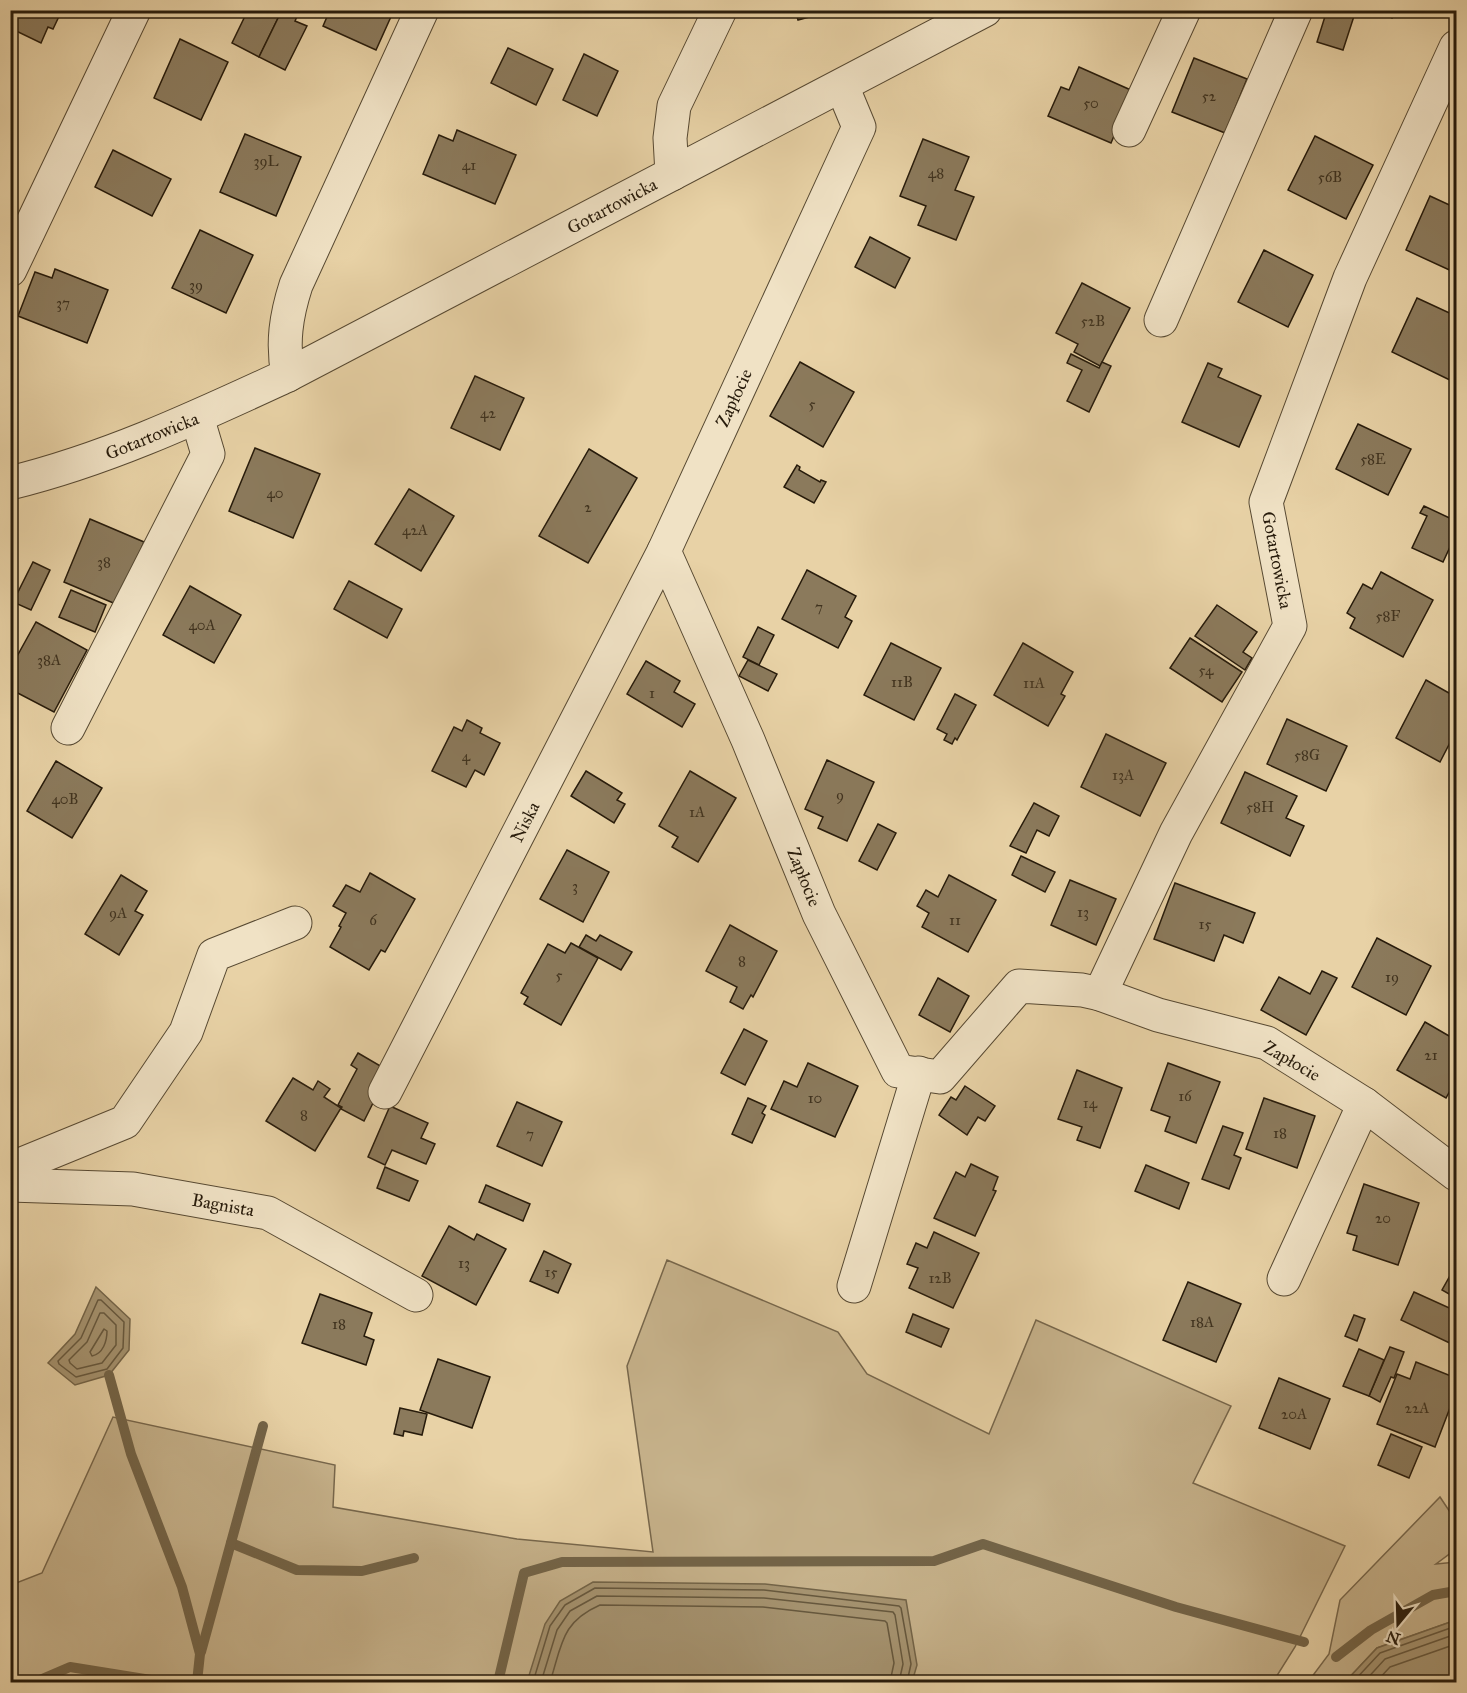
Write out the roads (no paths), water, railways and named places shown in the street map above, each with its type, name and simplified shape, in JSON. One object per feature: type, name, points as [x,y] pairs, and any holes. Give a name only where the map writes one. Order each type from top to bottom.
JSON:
[{"type":"street","points":[[10,270],[134,10]]},
{"type":"street","points":[[288,375],[284,339],[296,285],[422,10]]},
{"type":"street","points":[[672,174],[670,138],[674,106],[720,10]]},
{"type":"street","name":"Gotartowicka","points":[[10,483],[90,460],[165,432],[288,375],[842,86],[934,23],[985,10]]},
{"type":"street","points":[[1128,130],[1184,10]]},
{"type":"street","points":[[1161,320],[1296,10]]},
{"type":"street","name":"Gotartowicka","points":[[1100,994],[1176,833],[1290,626],[1266,502],[1350,278],[1456,47]]},
{"type":"street","name":"Zapłocie","points":[[842,86],[859,127],[664,551],[748,740],[819,914],[898,1071],[940,1077],[1019,986],[1082,990],[1100,994],[1158,1015],[1267,1044],[1364,1104],[1456,1174]]},
{"type":"street","points":[[68,728],[208,454],[197,417]]},
{"type":"street","name":"Niska","points":[[385,1092],[664,551]]},
{"type":"street","points":[[10,1169],[125,1122],[186,1032],[214,955],[295,923]]},
{"type":"street","points":[[854,1286],[919,1073]]},
{"type":"street","points":[[1284,1279],[1364,1104]]},
{"type":"street","name":"Bagnista","points":[[10,1185],[133,1189],[268,1213],[416,1295]]},
{"type":"water","points":[[96,1287],[130,1319],[129,1350],[109,1375],[75,1385],[48,1363],[75,1334]]},
{"type":"water","points":[[593,1582],[765,1584],[906,1600],[917,1665],[912,1682],[527,1682],[545,1624],[560,1601]]},
{"type":"water","points":[[1456,1620],[1456,1682],[1345,1682],[1377,1648]]},
{"type":"waterway","points":[[109,1375],[131,1454],[182,1587],[200,1654],[197,1682]]},
{"type":"waterway","points":[[201,1652],[263,1426]]},
{"type":"waterway","points":[[231,1543],[297,1570],[362,1571],[414,1558]]},
{"type":"waterway","points":[[498,1682],[524,1573],[562,1562],[934,1561],[983,1544],[1176,1607],[1304,1642]]},
{"type":"waterway","points":[[1336,1657],[1371,1630],[1433,1595],[1456,1591]]},
{"type":"waterway","points":[[35,1682],[70,1667],[157,1681],[194,1682]]},
{"type":"waterway","points":[[10,1679],[14,1682]]}]
